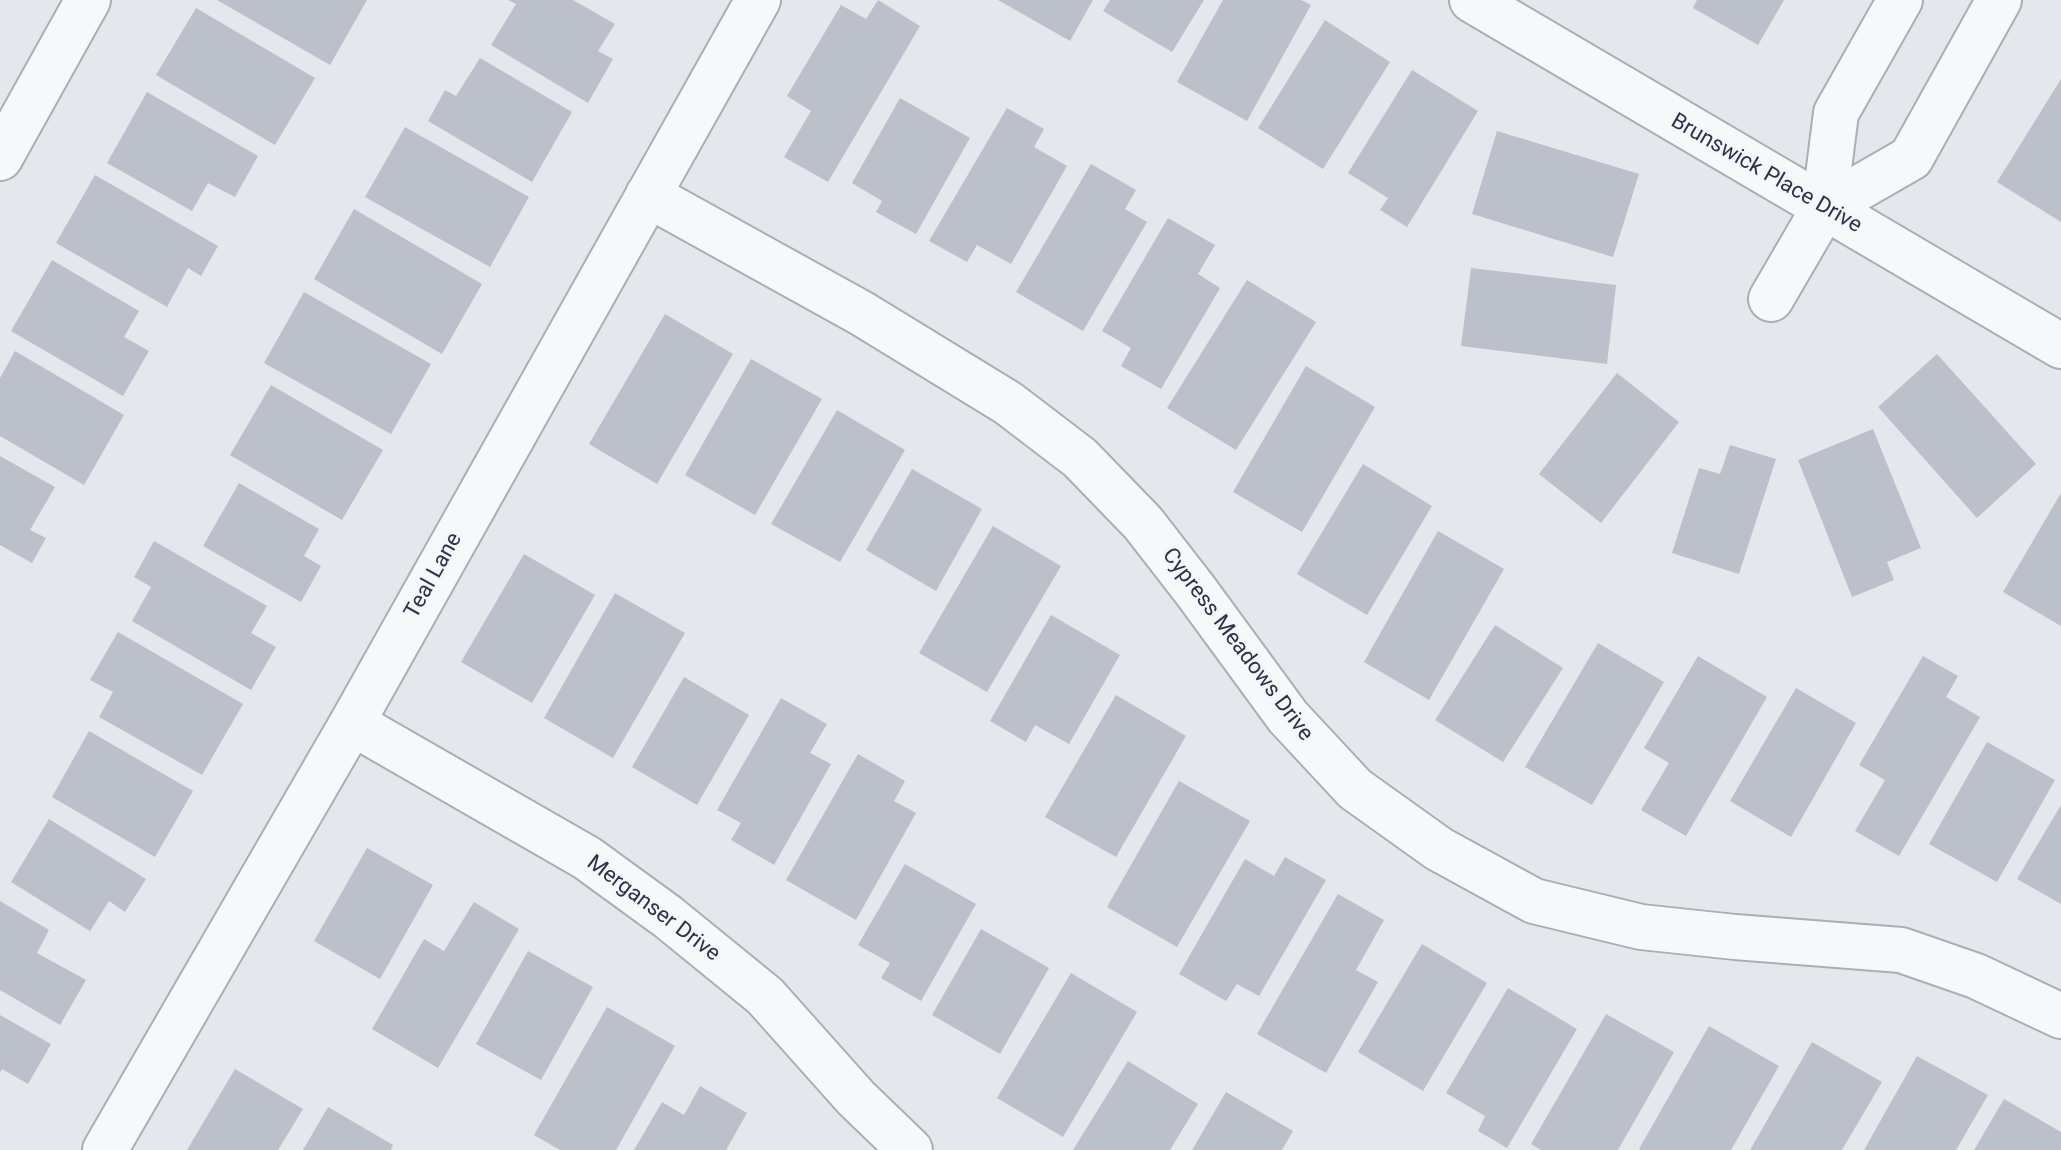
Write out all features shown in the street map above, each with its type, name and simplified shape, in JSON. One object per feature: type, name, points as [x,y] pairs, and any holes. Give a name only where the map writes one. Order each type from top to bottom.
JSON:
[{"type":"street","points":[[0,158],[88,0]]},
{"type":"street","name":"Teal Lane","points":[[105,1150],[352,723],[758,0]]},
{"type":"street","name":"Brunswick Place Drive","points":[[1472,0],[2061,346]]},
{"type":"street","points":[[1771,299],[1824,208],[1836,113],[1900,0]]},
{"type":"street","points":[[1824,208],[1911,158],[1999,0]]},
{"type":"street","name":"Cypress Meadows Drive","points":[[648,195],[861,313],[1008,403],[1080,458],[1143,523],[1288,717],[1355,789],[1439,849],[1534,901],[1641,927],[1901,950],[1976,976],[2061,1016]]},
{"type":"street","name":"Merganser Drive","points":[[352,723],[587,858],[668,917],[765,996],[856,1098],[910,1150]]},
{"type":"building","points":[[217,0],[367,0],[330,65]]},
{"type":"building","points":[[508,0],[573,0],[615,24],[598,51],[613,59],[588,103],[491,45],[516,4]]},
{"type":"building","points":[[878,0],[920,26],[828,182],[784,157],[811,111],[787,96],[841,5],[866,19]]},
{"type":"building","points":[[998,0],[1093,0],[1070,41]]},
{"type":"building","points":[[1110,0],[1204,0],[1172,52],[1103,11]]},
{"type":"building","points":[[1223,0],[1301,0],[1311,5],[1247,121],[1177,82]]},
{"type":"building","points":[[1697,0],[1784,0],[1758,45],[1693,8]]},
{"type":"building","points":[[196,8],[315,78],[275,145],[156,75]]},
{"type":"building","points":[[1325,20],[1390,62],[1323,169],[1258,128]]},
{"type":"building","points":[[480,58],[572,112],[532,182],[428,121],[445,90],[456,96]]},
{"type":"building","points":[[1412,70],[1478,111],[1407,227],[1380,210],[1388,198],[1348,173]]},
{"type":"building","points":[[2061,79],[2061,222],[1997,182]]},
{"type":"building","points":[[147,92],[258,156],[235,197],[208,183],[192,211],[107,163]]},
{"type":"building","points":[[900,98],[970,138],[916,234],[876,212],[882,201],[852,183]]},
{"type":"building","points":[[1007,108],[1044,129],[1034,147],[1067,166],[1011,264],[977,245],[967,262],[929,241]]},
{"type":"building","points":[[405,127],[529,197],[490,267],[365,197]]},
{"type":"building","points":[[1497,131],[1639,174],[1613,257],[1472,214]]},
{"type":"building","points":[[1091,164],[1136,190],[1125,209],[1147,222],[1083,331],[1016,292]]},
{"type":"building","points":[[95,175],[218,246],[201,276],[188,268],[167,307],[56,243]]},
{"type":"building","points":[[354,209],[482,284],[442,354],[314,279]]},
{"type":"building","points":[[1168,218],[1215,245],[1198,274],[1220,288],[1161,389],[1121,366],[1131,348],[1102,331]]},
{"type":"building","points":[[52,260],[139,311],[124,337],[149,351],[123,396],[11,331]]},
{"type":"building","points":[[1471,268],[1616,285],[1607,364],[1461,346]]},
{"type":"building","points":[[1247,280],[1316,322],[1236,450],[1167,408]]},
{"type":"building","points":[[304,292],[431,364],[391,434],[264,363]]},
{"type":"building","points":[[665,314],[733,354],[657,484],[589,444]]},
{"type":"building","points":[[15,351],[124,415],[84,485],[0,436],[0,378]]},
{"type":"building","points":[[1937,354],[2036,464],[1977,518],[1878,407]]},
{"type":"building","points":[[751,359],[822,399],[755,515],[685,475]]},
{"type":"building","points":[[1306,366],[1375,407],[1302,532],[1233,492]]},
{"type":"building","points":[[1617,373],[1679,422],[1601,523],[1539,474]]},
{"type":"building","points":[[271,385],[383,450],[342,520],[230,455]]},
{"type":"building","points":[[837,410],[905,450],[840,562],[771,524]]},
{"type":"building","points":[[1873,429],[1921,548],[1887,562],[1894,580],[1852,597],[1798,460]]},
{"type":"building","points":[[1730,445],[1776,459],[1739,574],[1672,553],[1699,468],[1720,474]]},
{"type":"building","points":[[0,456],[55,487],[30,530],[46,538],[32,563],[0,545]]},
{"type":"building","points":[[1363,464],[1432,506],[1367,615],[1297,574]]},
{"type":"building","points":[[912,469],[982,509],[936,591],[866,550]]},
{"type":"building","points":[[239,483],[319,529],[304,556],[321,566],[301,602],[203,546]]},
{"type":"building","points":[[2061,493],[2061,626],[2003,592]]},
{"type":"building","points":[[993,526],[1061,566],[987,692],[919,653]]},
{"type":"building","points":[[1438,531],[1504,569],[1429,700],[1364,662]]},
{"type":"building","points":[[154,541],[267,606],[251,633],[276,647],[251,690],[132,621],[151,587],[134,577]]},
{"type":"building","points":[[524,554],[595,595],[532,703],[461,662]]},
{"type":"building","points":[[615,593],[685,633],[613,758],[544,718]]},
{"type":"building","points":[[1051,615],[1120,655],[1069,744],[1035,725],[1026,742],[990,721]]},
{"type":"building","points":[[1495,625],[1563,668],[1503,762],[1435,720]]},
{"type":"building","points":[[118,632],[243,704],[202,775],[99,717],[113,692],[90,680]]},
{"type":"building","points":[[1598,643],[1664,682],[1592,805],[1525,767]]},
{"type":"building","points":[[1698,656],[1767,697],[1686,836],[1641,810],[1669,763],[1644,748]]},
{"type":"building","points":[[1923,656],[1958,676],[1946,697],[1980,717],[1899,856],[1855,831],[1885,780],[1859,765]]},
{"type":"building","points":[[684,677],[749,715],[697,805],[632,767]]},
{"type":"building","points":[[1796,688],[1856,723],[1791,837],[1730,801]]},
{"type":"building","points":[[1116,695],[1186,736],[1116,857],[1045,817]]},
{"type":"building","points":[[781,698],[827,724],[810,753],[831,764],[774,865],[731,840],[741,823],[717,810]]},
{"type":"building","points":[[89,731],[193,791],[155,857],[52,797]]},
{"type":"building","points":[[1987,742],[2055,780],[1997,882],[1929,844]]},
{"type":"building","points":[[858,754],[905,781],[894,801],[916,813],[856,920],[786,880]]},
{"type":"building","points":[[1179,781],[1250,821],[1177,947],[1107,907]]},
{"type":"building","points":[[2061,805],[2061,904],[2017,879]]},
{"type":"building","points":[[49,819],[146,879],[125,912],[109,901],[90,931],[11,882]]},
{"type":"building","points":[[367,848],[433,885],[380,979],[314,941]]},
{"type":"building","points":[[1285,857],[1326,880],[1259,996],[1237,984],[1226,1001],[1179,974],[1245,859],[1274,876]]},
{"type":"building","points":[[905,864],[976,904],[921,1001],[881,978],[890,963],[858,945]]},
{"type":"building","points":[[1338,894],[1384,920],[1356,970],[1378,982],[1326,1073],[1257,1034]]},
{"type":"building","points":[[0,901],[49,930],[37,953],[86,980],[60,1025],[0,990]]},
{"type":"building","points":[[474,902],[519,929],[438,1068],[372,1029],[424,939],[444,951]]},
{"type":"building","points":[[981,929],[1049,968],[1000,1054],[932,1015]]},
{"type":"building","points":[[1422,944],[1487,983],[1423,1091],[1358,1052]]},
{"type":"building","points":[[528,951],[593,987],[541,1080],[476,1044]]},
{"type":"building","points":[[1071,973],[1137,1012],[1063,1137],[997,1098]]},
{"type":"building","points":[[1508,988],[1577,1029],[1507,1148],[1478,1131],[1485,1116],[1446,1093]]},
{"type":"building","points":[[607,1007],[675,1046],[616,1150],[560,1150],[534,1135]]},
{"type":"building","points":[[1606,1014],[1674,1052],[1618,1150],[1541,1150],[1531,1144]]},
{"type":"building","points":[[0,1015],[51,1044],[28,1084],[2,1069],[0,1073]]},
{"type":"building","points":[[1709,1026],[1779,1066],[1731,1150],[1639,1149]]},
{"type":"building","points":[[1812,1042],[1882,1082],[1842,1150],[1750,1150]]},
{"type":"building","points":[[1917,1056],[1988,1095],[1956,1150],[1864,1150]]},
{"type":"building","points":[[1128,1061],[1198,1104],[1170,1150],[1073,1150]]},
{"type":"building","points":[[235,1069],[303,1109],[278,1150],[187,1150]]},
{"type":"building","points":[[700,1086],[747,1113],[726,1150],[634,1150],[662,1102],[684,1115]]},
{"type":"building","points":[[1226,1092],[1293,1131],[1282,1150],[1192,1150]]},
{"type":"building","points":[[2004,1099],[2061,1132],[2061,1150],[1974,1150]]},
{"type":"building","points":[[328,1107],[393,1145],[391,1150],[303,1150]]}]
